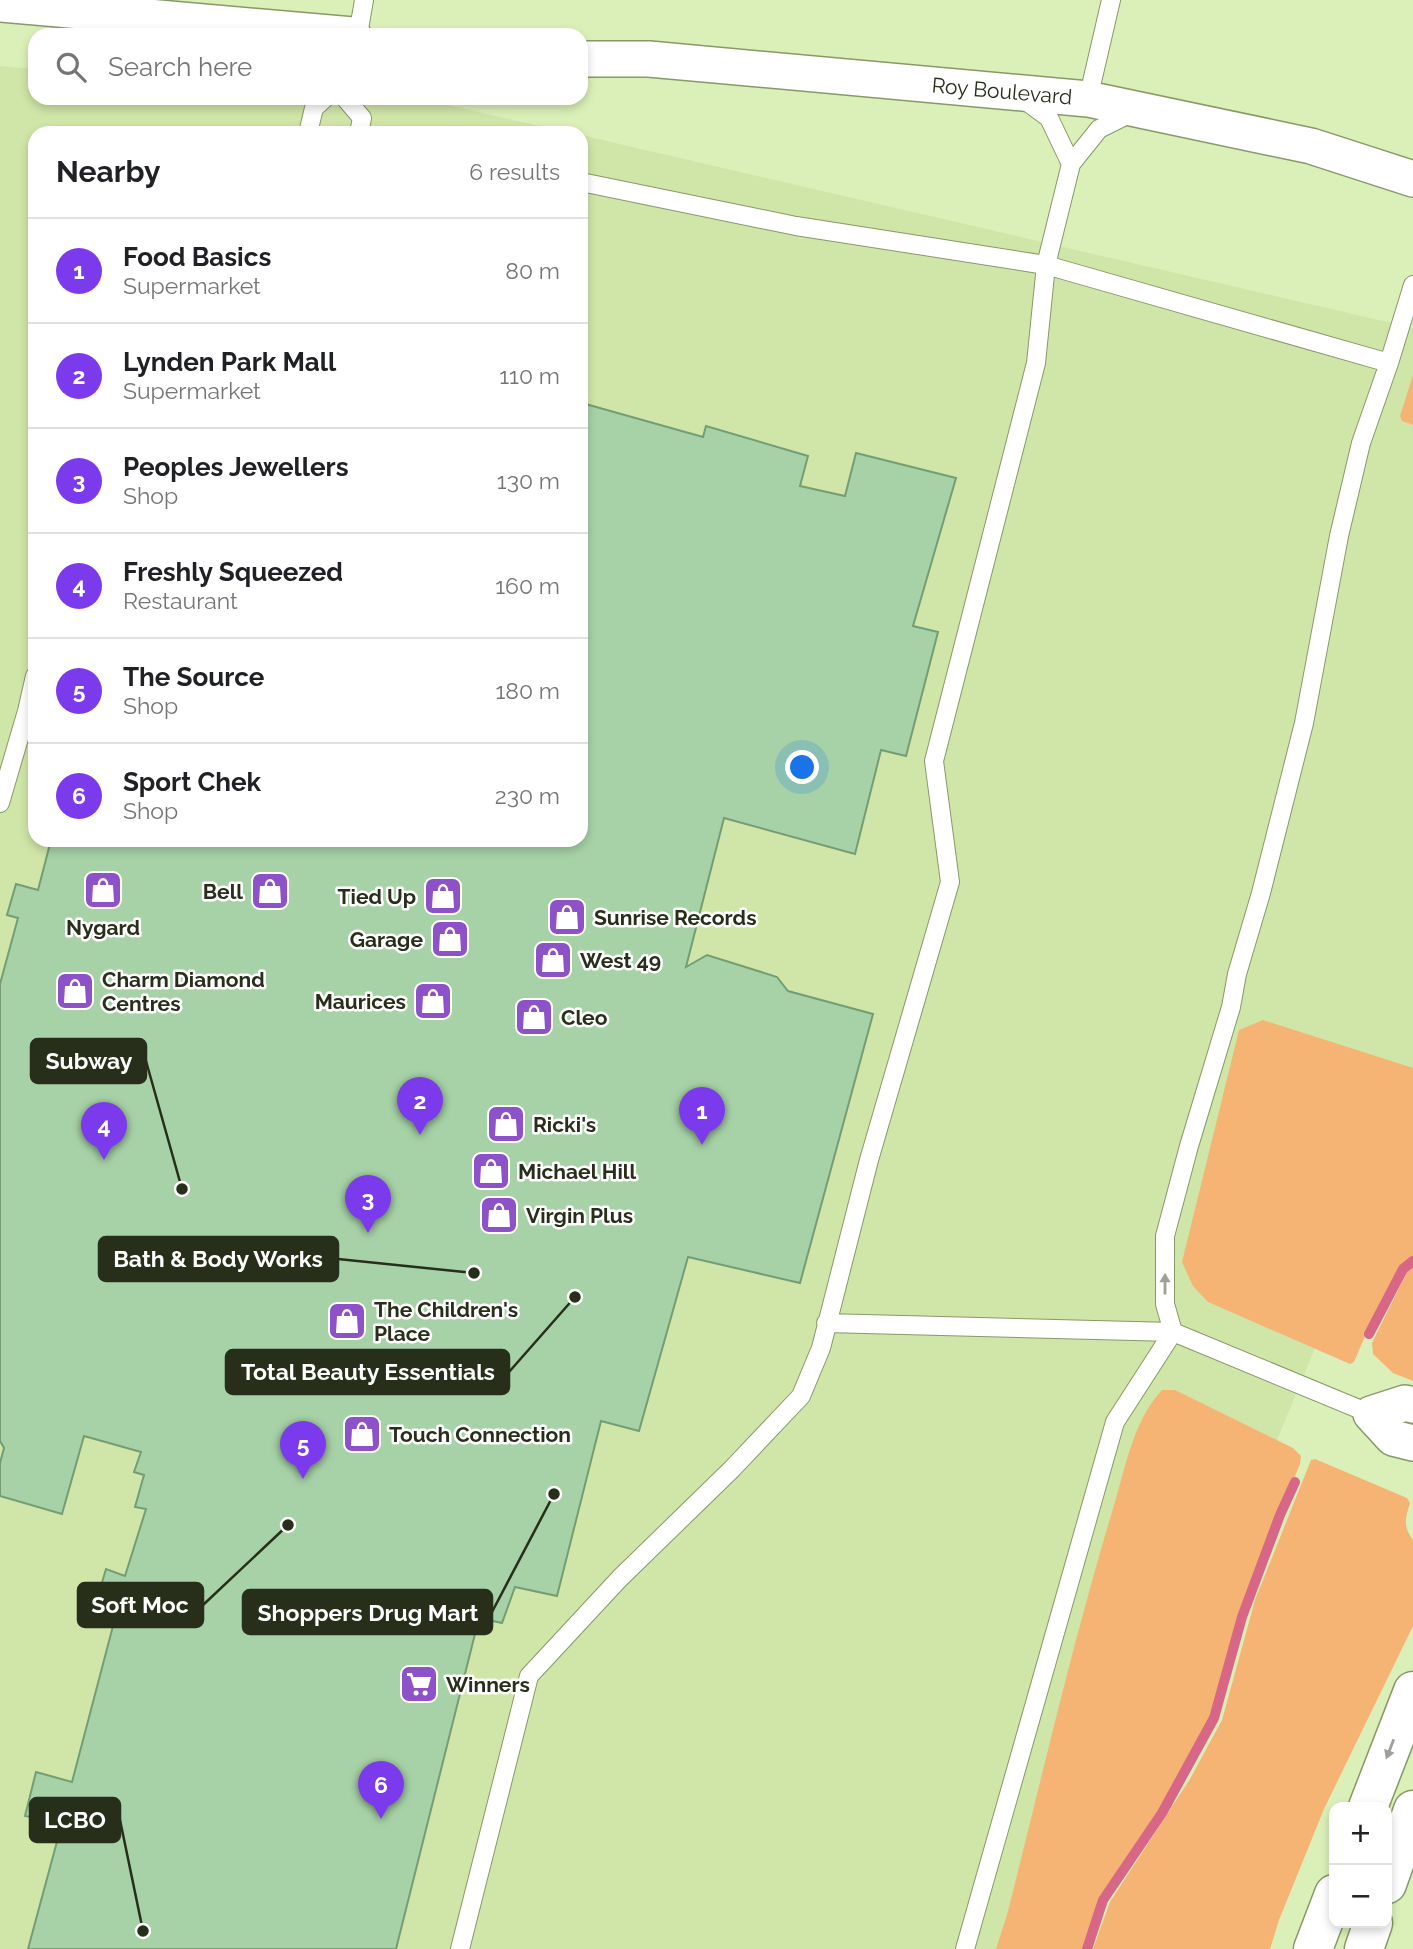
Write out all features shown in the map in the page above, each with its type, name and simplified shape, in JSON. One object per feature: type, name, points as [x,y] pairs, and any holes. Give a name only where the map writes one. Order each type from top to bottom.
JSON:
[{"type":"main road","points":[[1370,1802],[1413,1691]]},
{"type":"main road","points":[[1392,1870],[1413,1810]]},
{"type":"main road","points":[[1313,1949],[1329,1907]]},
{"type":"main road","points":[[1364,1949],[1371,1928]]},
{"type":"street","points":[[0,4],[275,28]]},
{"type":"street","name":"Roy Boulevard","points":[[588,59],[649,59],[1088,99],[1311,146],[1413,179]]},
{"type":"street","points":[[1413,1405],[1405,1403],[1371,1414],[1393,1438],[1413,1443]]},
{"type":"lane","points":[[357,28],[364,0]]},
{"type":"lane","points":[[1088,99],[1111,0]]},
{"type":"lane","points":[[1013,91],[1049,118],[1070,164]]},
{"type":"lane","points":[[310,126],[317,105]]},
{"type":"lane","points":[[351,105],[362,118],[360,126]]},
{"type":"lane","points":[[460,1949],[529,1676],[620,1578],[732,1469],[801,1396],[821,1348],[869,1160],[950,881],[934,761],[1037,363],[1046,265],[1070,164],[1099,129],[1138,110]]},
{"type":"lane","points":[[588,183],[796,226],[1046,265],[1389,363]]},
{"type":"lane","points":[[965,1949],[1115,1422],[1173,1332],[1165,1304],[1165,1236],[1192,1133],[1231,1007],[1237,974],[1261,893],[1304,723],[1339,536],[1361,443],[1413,285]]},
{"type":"lane","points":[[0,803],[28,707]]},
{"type":"lane","points":[[826,1324],[1173,1332],[1371,1414]]},
{"type":"shaded area","points":[[0,66],[28,68],[28,105],[448,105],[539,126],[28,126],[28,847],[588,847],[588,137],[1413,328],[1413,1113],[1065,1949],[0,1949]]},
{"type":"shaded area","points":[[1413,375],[1413,425],[1402,421],[1400,416]]},
{"type":"shaded area","points":[[1263,1020],[1413,1068],[1413,1257],[1386,1292],[1354,1362],[1350,1364],[1208,1302],[1193,1286],[1182,1262],[1239,1030]]},
{"type":"shaded area","points":[[1413,1266],[1413,1381],[1393,1373],[1373,1354],[1372,1343],[1407,1272]]},
{"type":"shaded area","points":[[1162,1390],[1175,1390],[1293,1448],[1301,1456],[1300,1464],[1244,1601],[1209,1719],[1159,1811],[1101,1899],[1084,1949],[996,1949],[1084,1612],[1126,1464],[1143,1417]]},
{"type":"shaded area","points":[[1315,1459],[1407,1498],[1410,1503],[1406,1522],[1413,1540],[1413,1626],[1324,1809],[1270,1949],[1093,1949],[1110,1902],[1190,1779],[1222,1720],[1255,1600],[1311,1460]]},
{"type":"building","points":[[588,405],[703,437],[706,426],[808,456],[800,486],[845,496],[856,453],[956,478],[913,626],[938,632],[906,756],[881,750],[855,854],[724,818],[686,967],[707,955],[777,977],[788,991],[873,1014],[800,1283],[688,1257],[639,1431],[601,1421],[557,1596],[515,1587],[502,1623],[479,1618],[396,1949],[28,1949],[62,1823],[25,1816],[36,1772],[72,1782],[113,1626],[91,1619],[106,1569],[125,1576],[146,1509],[135,1507],[144,1475],[134,1472],[141,1452],[84,1436],[62,1514],[0,1496],[0,1463],[4,1448],[0,1441],[0,984],[18,918],[7,915],[16,884],[38,890],[49,847],[588,847]]},
{"type":"waterway","points":[[1369,1334],[1403,1269],[1413,1261]]},
{"type":"waterway","points":[[1087,1949],[1103,1900],[1162,1813],[1214,1718],[1242,1617],[1295,1482]]},
{"type":"place","name":"Nygard","points":[[103,890]]},
{"type":"place","name":"Bell","points":[[270,891]]},
{"type":"place","name":"Tied Up","points":[[443,896]]},
{"type":"place","name":"Sunrise Records","points":[[567,917]]},
{"type":"place","name":"Garage","points":[[450,939]]},
{"type":"place","name":"West 49","points":[[553,960]]},
{"type":"place","name":"Charm Diamond Centres","points":[[75,991]]},
{"type":"place","name":"Maurices","points":[[433,1001]]},
{"type":"place","name":"Cleo","points":[[534,1017]]},
{"type":"place","name":"Ricki's","points":[[506,1124]]},
{"type":"place","name":"Lynden Park Mall","points":[[420,1135]]},
{"type":"place","name":"Food Basics","points":[[702,1145]]},
{"type":"place","name":"Freshly Squeezed","points":[[104,1160]]},
{"type":"place","name":"Michael Hill","points":[[491,1171]]},
{"type":"place","name":"Subway","points":[[182,1189]]},
{"type":"place","name":"Virgin Plus","points":[[499,1215]]},
{"type":"place","name":"Peoples Jewellers","points":[[368,1233]]},
{"type":"place","name":"Bath & Body Works","points":[[474,1273]]},
{"type":"place","name":"Total Beauty Essentials","points":[[575,1297]]},
{"type":"place","name":"The Children's Place","points":[[347,1321]]},
{"type":"place","name":"Touch Connection","points":[[362,1434]]},
{"type":"place","name":"The Source","points":[[303,1479]]},
{"type":"place","name":"Shoppers Drug Mart","points":[[554,1494]]},
{"type":"place","name":"Soft Moc","points":[[288,1525]]},
{"type":"place","name":"Winners","points":[[419,1684]]},
{"type":"place","name":"Sport Chek","points":[[381,1819]]},
{"type":"place","name":"LCBO","points":[[143,1931]]}]
